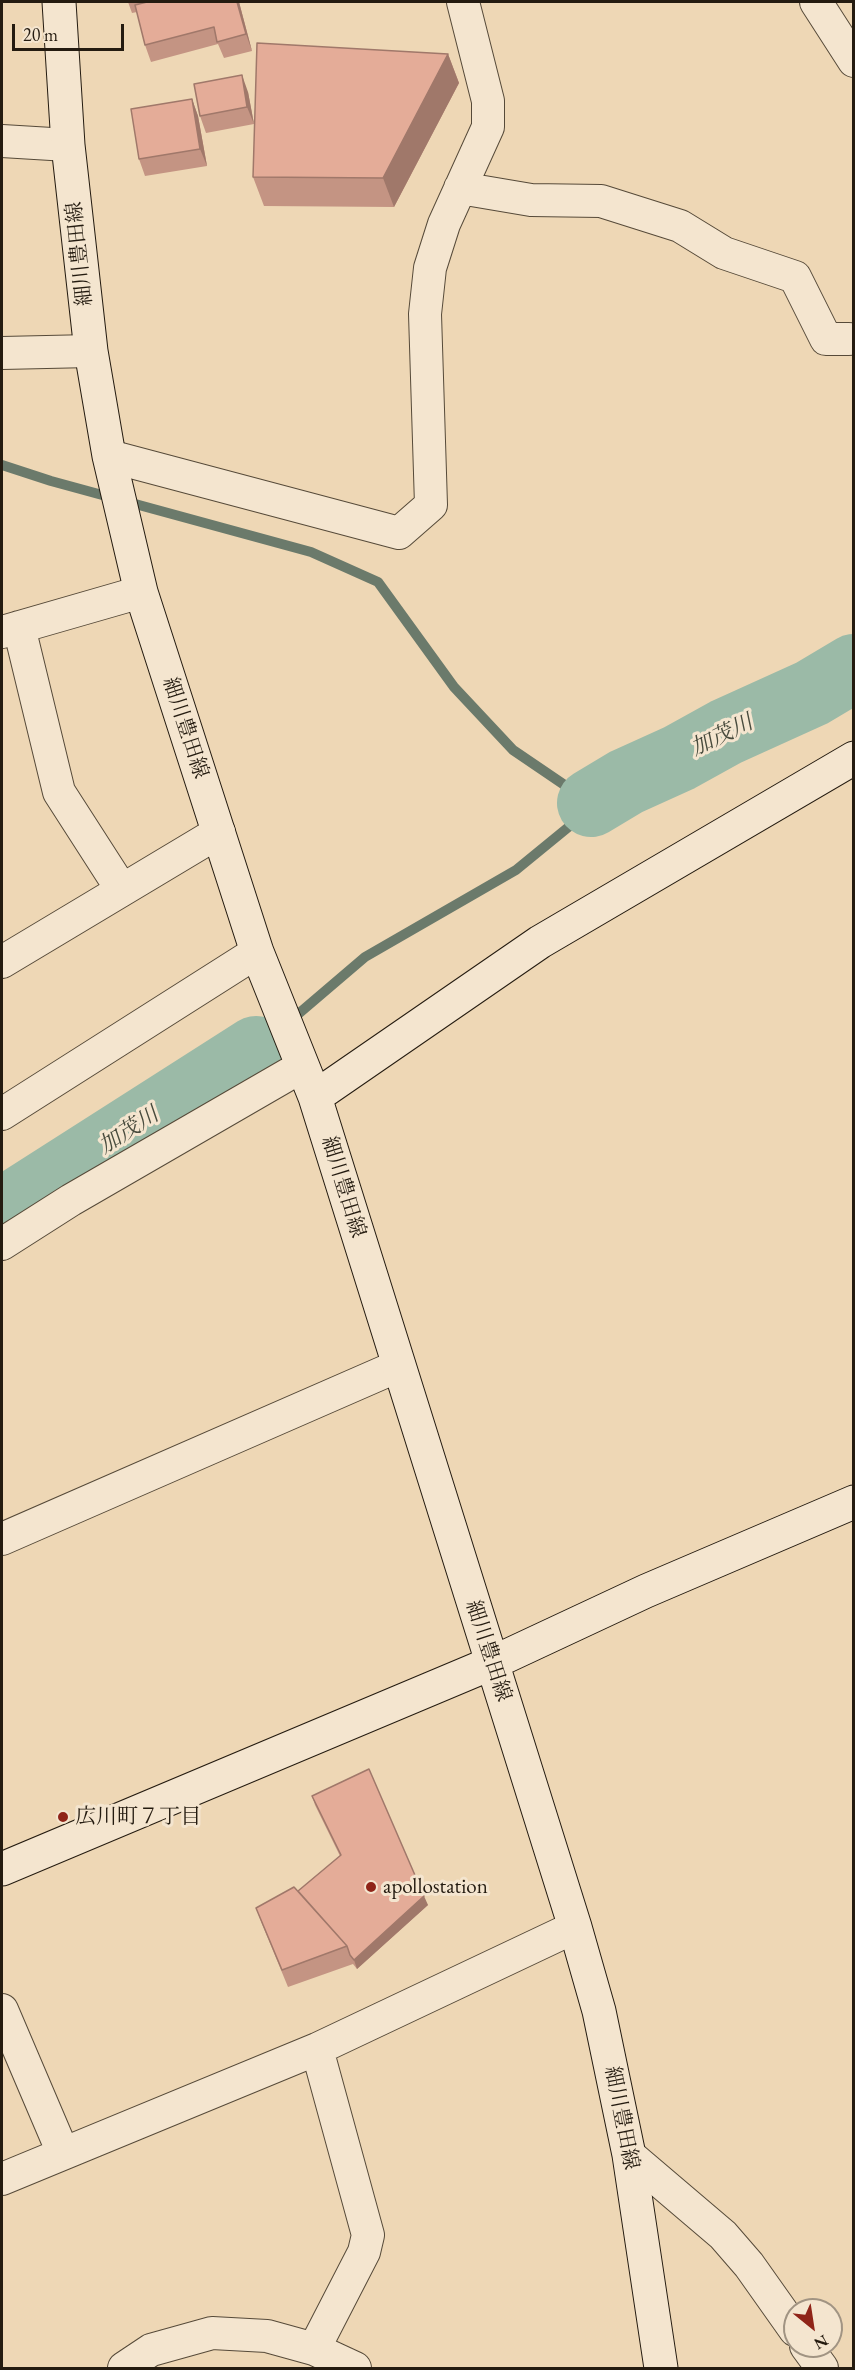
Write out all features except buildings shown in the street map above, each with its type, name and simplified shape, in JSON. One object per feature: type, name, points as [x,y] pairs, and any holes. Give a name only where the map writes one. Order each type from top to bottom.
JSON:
[{"type":"main road","name":"細川豊田線","points":[[59,2],[68,145],[91,351],[109,456],[141,592],[257,952],[315,1097],[576,1927],[599,2012],[629,2155],[661,2368]]},
{"type":"main road","points":[[315,1097],[540,942],[854,758]]},
{"type":"main road","points":[[2,1869],[492,1663],[646,1591],[854,1502]]},
{"type":"street","points":[[109,456],[399,534],[431,505],[425,314],[430,268],[444,224],[488,127],[488,101],[463,2]]},
{"type":"street","points":[[816,2],[854,61]]},
{"type":"street","points":[[2,141],[68,145]]},
{"type":"street","points":[[460,188],[531,200],[601,201],[680,226],[724,253],[795,277],[826,339],[849,339]]},
{"type":"street","points":[[2,353],[91,351]]},
{"type":"street","points":[[122,890],[59,792],[10,630],[141,592]]},
{"type":"street","points":[[2,962],[219,832]]},
{"type":"street","points":[[2,1114],[257,952]]},
{"type":"street","points":[[2,1244],[300,1062]]},
{"type":"street","points":[[2,1539],[398,1366]]},
{"type":"street","points":[[2,2179],[317,2049],[576,1927]]},
{"type":"street","points":[[2,2010],[63,2153]]},
{"type":"street","points":[[314,2349],[364,2252],[368,2235],[317,2049]]},
{"type":"street","points":[[629,2155],[723,2235],[749,2265],[783,2313]]},
{"type":"street","points":[[124,2368],[151,2350],[212,2333],[267,2336],[314,2349],[355,2368]]},
{"type":"waterway","points":[[2,465],[51,481],[311,552],[378,582],[454,687],[513,750],[591,803],[582,816],[516,870],[365,957],[256,1050]]},
{"type":"waterway","name":"加茂川","points":[[591,803],[626,782],[679,758],[726,732],[812,693],[854,668]]},
{"type":"waterway","name":"加茂川","points":[[2,1212],[256,1050]]},
{"type":"place","name":"広川町７丁目","points":[[63,1817]]},
{"type":"place","name":"apollostation","points":[[371,1887]]}]
